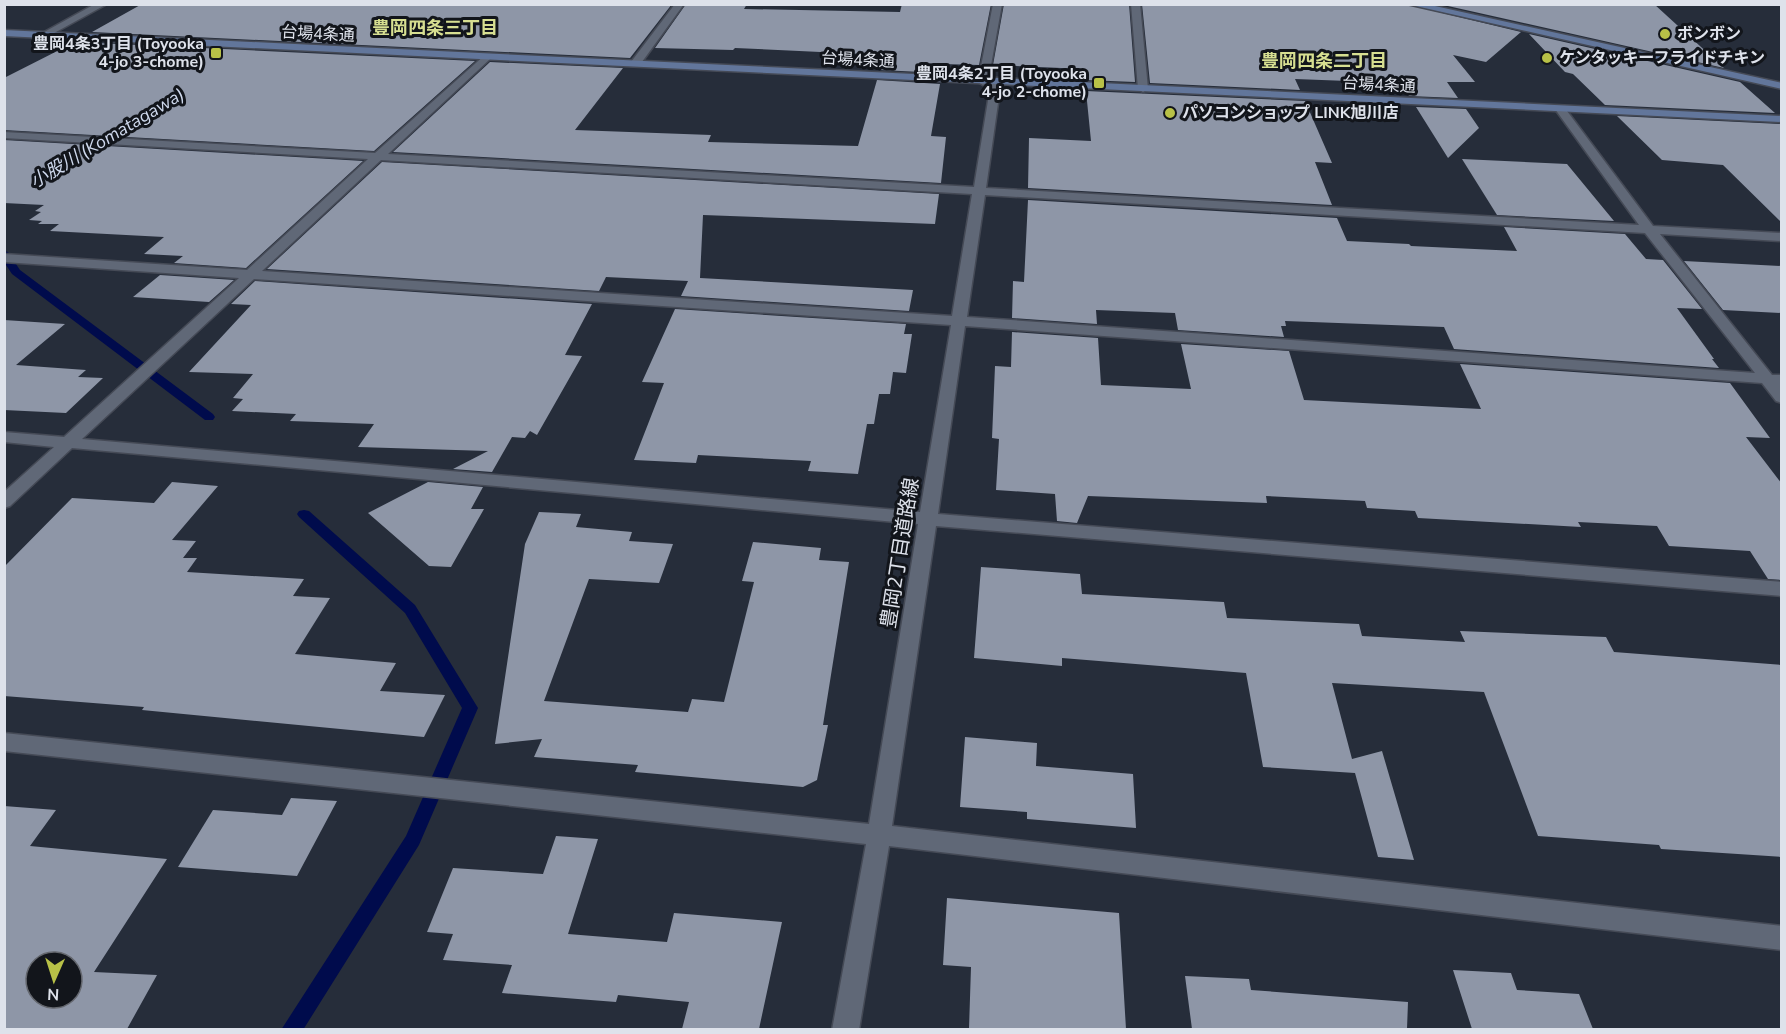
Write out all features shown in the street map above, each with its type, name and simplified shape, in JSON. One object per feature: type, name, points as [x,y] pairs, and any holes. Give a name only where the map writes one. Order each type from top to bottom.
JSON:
[{"type":"street","points":[[42,36],[103,4]]},
{"type":"street","points":[[635,64],[680,4]]},
{"type":"street","name":"豊岡2丁目道路線","points":[[844,1029],[879,835],[958,321],[981,190],[989,82],[998,4]]},
{"type":"street","points":[[1135,4],[1143,89]]},
{"type":"street","points":[[1411,4],[1782,86]]},
{"type":"street","name":"台場4条通","points":[[8,35],[1782,119]]},
{"type":"street","points":[[4,502],[376,156],[486,57]]},
{"type":"street","points":[[1560,109],[1649,229],[1774,380],[1782,398]]},
{"type":"street","points":[[4,135],[1782,237]]},
{"type":"street","points":[[4,258],[958,321],[1774,380]]},
{"type":"street","points":[[4,437],[929,519],[1782,589]]},
{"type":"street","points":[[4,742],[879,835],[1782,938]]},
{"type":"building","points":[[142,4],[672,4],[630,58],[92,32]]},
{"type":"building","points":[[686,4],[747,4],[744,9],[900,12],[902,4],[991,4],[979,65],[943,64],[942,73],[880,70],[884,55],[735,48],[733,50],[655,48]]},
{"type":"building","points":[[1004,4],[1129,4],[1135,82],[1085,80],[1084,69],[993,65]]},
{"type":"building","points":[[1142,4],[1405,4],[1521,32],[1486,62],[1453,55],[1475,82],[1447,82],[1458,98],[1409,96],[1401,83],[1295,79],[1300,90],[1150,83]]},
{"type":"building","points":[[1439,4],[1654,4],[1724,68]]},
{"type":"building","points":[[1529,34],[1740,82],[1775,113],[1605,105],[1573,74],[1565,72]]},
{"type":"building","points":[[75,42],[475,61],[374,151],[4,130],[4,78]]},
{"type":"building","points":[[490,62],[623,68],[575,130],[711,135],[708,142],[858,146],[877,80],[940,84],[931,136],[946,137],[941,183],[393,152]]},
{"type":"building","points":[[1086,91],[1305,101],[1332,163],[1315,162],[1332,205],[1028,188],[1029,138],[1091,141]]},
{"type":"building","points":[[1416,107],[1466,109],[1479,128],[1448,158]]},
{"type":"building","points":[[1617,116],[1782,124],[1782,223],[1723,165],[1662,160]]},
{"type":"building","points":[[4,140],[363,161],[246,268],[174,263],[183,256],[144,254],[164,237],[50,231],[59,224],[38,224],[42,221],[29,220],[41,212],[35,211],[44,205],[4,203]]},
{"type":"building","points":[[1462,159],[1567,164],[1614,221],[1497,215]]},
{"type":"building","points":[[382,162],[939,194],[935,224],[703,215],[700,278],[913,290],[909,311],[681,296],[688,281],[606,277],[599,291],[267,269]]},
{"type":"building","points":[[1028,200],[1337,218],[1347,241],[1409,244],[1411,246],[1517,251],[1504,227],[1625,234],[1646,259],[1663,260],[1702,309],[1677,308],[1719,368],[1454,349],[1444,327],[1285,321],[1286,326],[1281,326],[1284,337],[1178,330],[1175,313],[1096,310],[1097,324],[1012,318],[1013,281],[1024,282]]},
{"type":"building","points":[[1684,261],[1782,266],[1782,313],[1723,310]]},
{"type":"building","points":[[160,275],[234,280],[209,302],[133,297]]},
{"type":"building","points":[[255,281],[592,304],[565,355],[582,356],[537,435],[530,431],[525,438],[512,437],[492,472],[453,469],[488,451],[358,447],[374,424],[290,421],[296,414],[232,411],[243,399],[233,398],[253,374],[189,372],[251,305],[231,304]]},
{"type":"building","points":[[675,309],[906,324],[904,334],[912,334],[906,373],[893,372],[890,394],[879,394],[874,424],[867,424],[858,474],[808,471],[811,461],[698,455],[696,463],[634,460],[664,383],[642,382]]},
{"type":"building","points":[[4,320],[65,324],[16,365],[86,370],[78,377],[103,378],[66,413],[4,410]]},
{"type":"building","points":[[1012,332],[1098,338],[1101,385],[1191,389],[1181,344],[1289,351],[1304,400],[1481,409],[1460,364],[1730,383],[1770,438],[1746,437],[1782,484],[1782,580],[1768,579],[1750,551],[1669,546],[1657,526],[1578,522],[1581,527],[1418,518],[1415,511],[1367,508],[1365,501],[1266,496],[1267,503],[1088,496],[1077,523],[1057,521],[1055,494],[996,490],[999,439],[992,438],[995,366],[1011,367]]},
{"type":"building","points":[[172,482],[218,486],[172,540],[196,541],[183,558],[197,558],[187,572],[304,579],[293,596],[330,598],[295,654],[396,663],[380,691],[445,695],[424,737],[142,710],[144,707],[4,696],[4,567],[72,498],[154,503]]},
{"type":"building","points":[[428,482],[483,487],[471,509],[484,509],[451,567],[429,566],[368,513]]},
{"type":"building","points":[[539,512],[581,514],[576,527],[632,532],[629,541],[673,544],[659,583],[589,579],[544,701],[688,712],[692,699],[724,702],[754,582],[742,581],[753,542],[821,548],[819,560],[849,562],[823,725],[828,725],[817,780],[803,787],[635,772],[638,765],[534,757],[542,739],[495,744],[525,544]]},
{"type":"building","points":[[981,567],[1080,574],[1082,594],[1224,602],[1227,618],[1359,624],[1362,636],[1465,642],[1460,631],[1606,637],[1614,652],[1782,665],[1782,857],[1661,849],[1659,845],[1538,836],[1484,692],[1332,683],[1352,759],[1382,751],[1414,860],[1378,857],[1355,773],[1263,767],[1246,673],[1062,658],[1062,666],[974,658]]},
{"type":"building","points":[[965,737],[1037,743],[1036,766],[1133,774],[1136,828],[1027,819],[1027,812],[960,807]]},
{"type":"building","points":[[291,798],[337,801],[297,876],[178,867],[213,810],[282,815]]},
{"type":"building","points":[[4,806],[56,810],[30,846],[167,859],[94,972],[157,975],[127,1029],[4,1029]]},
{"type":"building","points":[[556,836],[598,839],[568,934],[667,942],[674,913],[782,922],[759,1029],[682,1029],[689,1002],[618,995],[616,1002],[502,993],[512,965],[443,960],[453,934],[427,932],[453,868],[543,874]]},
{"type":"building","points":[[947,898],[1119,913],[1126,1029],[969,1029],[971,967],[943,965]]},
{"type":"building","points":[[1453,970],[1511,973],[1517,990],[1579,994],[1593,1029],[1472,1029]]},
{"type":"building","points":[[1185,976],[1249,979],[1251,990],[1408,1002],[1407,1029],[1192,1029]]},
{"type":"waterway","name":"小股川 (Komatagawa)","points":[[4,254],[16,272],[209,417]]},
{"type":"waterway","name":"小股川 (Komatagawa)","points":[[291,1030],[413,840],[470,708],[410,609],[304,514]]},
{"type":"place","name":"ボンボン","points":[[1665,34]]},
{"type":"place","name":"豊岡4条3丁目 (Toyooka 4-jo 3-chome)","points":[[216,53]]},
{"type":"place","name":"ケンタッキーフライドチキン","points":[[1547,58]]},
{"type":"place","name":"豊岡4条2丁目 (Toyooka 4-jo 2-chome)","points":[[1099,83]]},
{"type":"place","name":"パソコンショップ LINK旭川店","points":[[1170,113]]},
{"type":"district","name":"豊岡四条三丁目","points":[[435,28]]},
{"type":"district","name":"豊岡四条二丁目","points":[[1324,61]]}]
